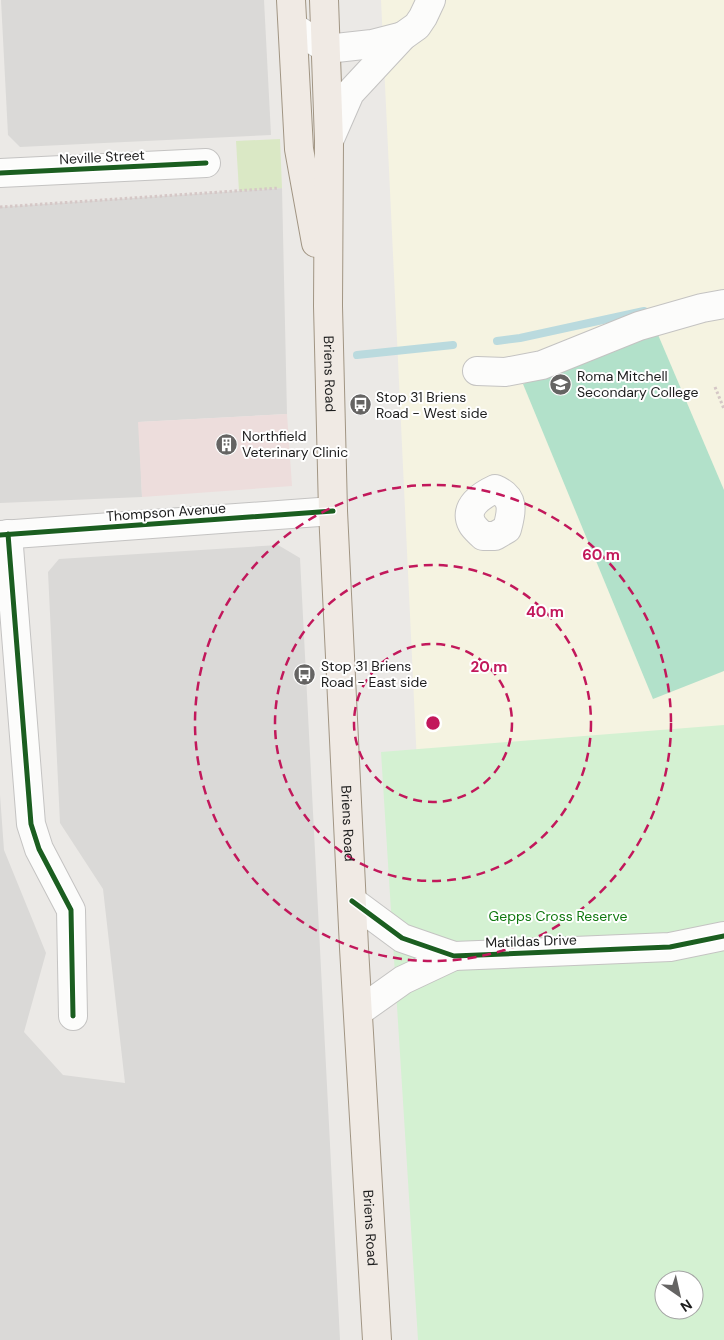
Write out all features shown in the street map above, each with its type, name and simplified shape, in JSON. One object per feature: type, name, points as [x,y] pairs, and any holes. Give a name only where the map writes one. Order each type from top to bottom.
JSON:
[{"type":"main road","name":"Briens Road","points":[[324,0],[329,140],[328,306],[333,511],[358,1012],[378,1340]]},
{"type":"main road","name":"Briens Road","points":[[292,13],[299,149],[328,306]]},
{"type":"street","points":[[329,140],[350,93],[403,36],[417,26],[431,0]]},
{"type":"street","points":[[292,13],[327,49],[372,44],[403,36]]},
{"type":"street","name":"Neville Street","points":[[0,173],[206,163]]},
{"type":"street","points":[[477,371],[505,372],[542,365],[639,326],[702,308],[724,304]]},
{"type":"street","name":"Thompson Avenue","points":[[4,535],[333,511]]},
{"type":"street","points":[[4,535],[31,824],[39,849],[71,910],[73,1016]]},
{"type":"street","name":"Matildas Drive","points":[[352,901],[402,938],[454,956],[670,947],[724,936]]},
{"type":"street","points":[[358,1012],[403,980],[454,956]]},
{"type":"path","points":[[0,207],[282,188]]},
{"type":"path","points":[[715,387],[724,409]]},
{"type":"shaded area","points":[[1,0],[264,0],[271,135],[20,147],[8,135]]},
{"type":"shaded area","name":"Roma Mitchell Secondary College","points":[[381,0],[724,0],[724,768],[420,827]]},
{"type":"shaded area","points":[[282,188],[287,414],[139,422],[142,497],[0,503],[0,207]]},
{"type":"shaded area","points":[[287,414],[292,486],[142,497],[138,422]]},
{"type":"shaded area","points":[[278,545],[300,558],[340,1340],[0,1340],[0,795],[4,850],[46,953],[24,1032],[63,1075],[125,1083],[103,889],[60,823],[48,572],[59,559]]},
{"type":"green space","points":[[280,139],[282,188],[239,191],[236,141]]},
{"type":"green space","points":[[656,330],[724,490],[724,671],[653,699],[523,384]]},
{"type":"green space","name":"Gepps Cross Reserve","points":[[724,725],[724,1340],[418,1340],[381,752]]},
{"type":"waterway","points":[[497,341],[520,338],[644,311]]},
{"type":"waterway","points":[[357,355],[453,345]]},
{"type":"cycle path","points":[[0,173],[206,163]]},
{"type":"cycle path","points":[[0,535],[333,511]]},
{"type":"cycle path","points":[[8,534],[31,824],[39,849],[71,910],[73,1016]]},
{"type":"cycle path","points":[[352,901],[402,938],[454,956],[670,947],[724,936]]},
{"type":"place","name":"Roma Mitchell Secondary College","points":[[561,384]]},
{"type":"place","name":"Stop 31 Briens Road - West side","points":[[360,405]]},
{"type":"place","name":"Northfield Veterinary Clinic","points":[[226,444]]},
{"type":"place","name":"Stop 31 Briens Road - East side","points":[[305,674]]}]
